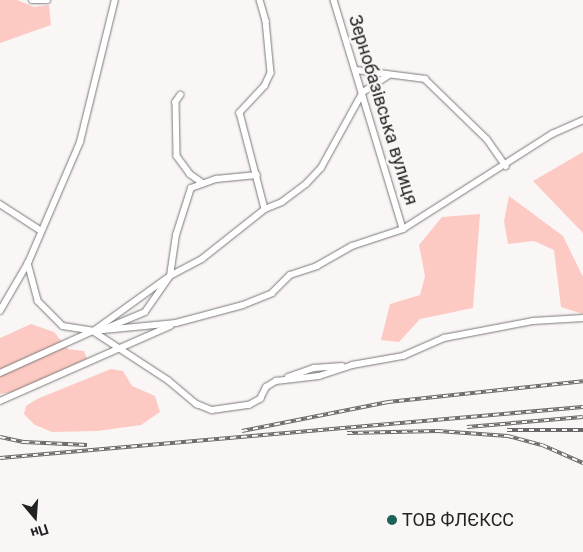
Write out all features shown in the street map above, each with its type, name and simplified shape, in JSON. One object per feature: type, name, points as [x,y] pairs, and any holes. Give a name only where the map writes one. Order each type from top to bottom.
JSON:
[{"type":"street","points":[[32,0],[47,0]]},
{"type":"street","points":[[0,311],[28,263],[40,230],[80,142],[115,0]]},
{"type":"street","points":[[260,0],[266,21],[271,73],[265,86],[240,113],[265,209]]},
{"type":"street","name":"Зернобазівська вулиця","points":[[334,0],[363,92],[378,154],[403,229]]},
{"type":"street","points":[[356,70],[425,79],[487,139],[506,166]]},
{"type":"street","points":[[93,332],[170,276],[202,259],[265,209],[282,202],[306,184],[321,168],[363,92],[389,75]]},
{"type":"street","points":[[180,95],[176,102],[177,156],[190,174],[203,183]]},
{"type":"street","points":[[28,263],[38,301],[63,326],[93,332],[176,323],[243,305],[272,293],[290,274],[317,266],[352,246],[403,229],[506,166],[552,134],[583,120]]},
{"type":"street","points":[[0,373],[93,332],[124,323],[145,312],[170,276],[176,235],[188,192],[203,183],[257,175]]},
{"type":"street","points":[[0,204],[40,230]]},
{"type":"street","points":[[93,332],[168,380],[197,404],[212,410],[249,404],[260,399],[266,387],[276,381],[320,376],[352,365],[403,356],[444,338],[533,321],[583,318]]},
{"type":"street","points":[[0,401],[176,323]]},
{"type":"shaded area","points":[[0,0],[17,0],[34,7],[49,5],[51,25],[0,43]]},
{"type":"shaded area","points":[[583,152],[583,233],[533,181]]},
{"type":"shaded area","points":[[509,196],[563,236],[583,277],[583,314],[561,307],[554,250],[534,241],[508,244],[504,221]]},
{"type":"shaded area","points":[[480,214],[473,308],[420,319],[399,342],[381,340],[390,304],[420,295],[425,276],[419,245],[442,217]]},
{"type":"shaded area","points":[[31,324],[54,332],[68,349],[84,351],[87,359],[18,391],[0,394],[0,338]]},
{"type":"shaded area","points":[[111,369],[123,371],[132,386],[155,396],[160,412],[141,425],[97,431],[52,432],[35,425],[24,414],[26,406],[37,399]]},
{"type":"railway","points":[[242,431],[388,402],[583,381]]},
{"type":"railway","points":[[0,458],[583,407]]},
{"type":"railway","points":[[467,427],[583,417]]},
{"type":"railway","points":[[507,430],[583,430]]},
{"type":"railway","points":[[347,433],[438,431],[508,436],[542,445],[583,463]]},
{"type":"railway","points":[[0,437],[24,442],[87,445]]},
{"type":"place","name":"ТОВ ФЛЄКСС","points":[[392,520]]}]
